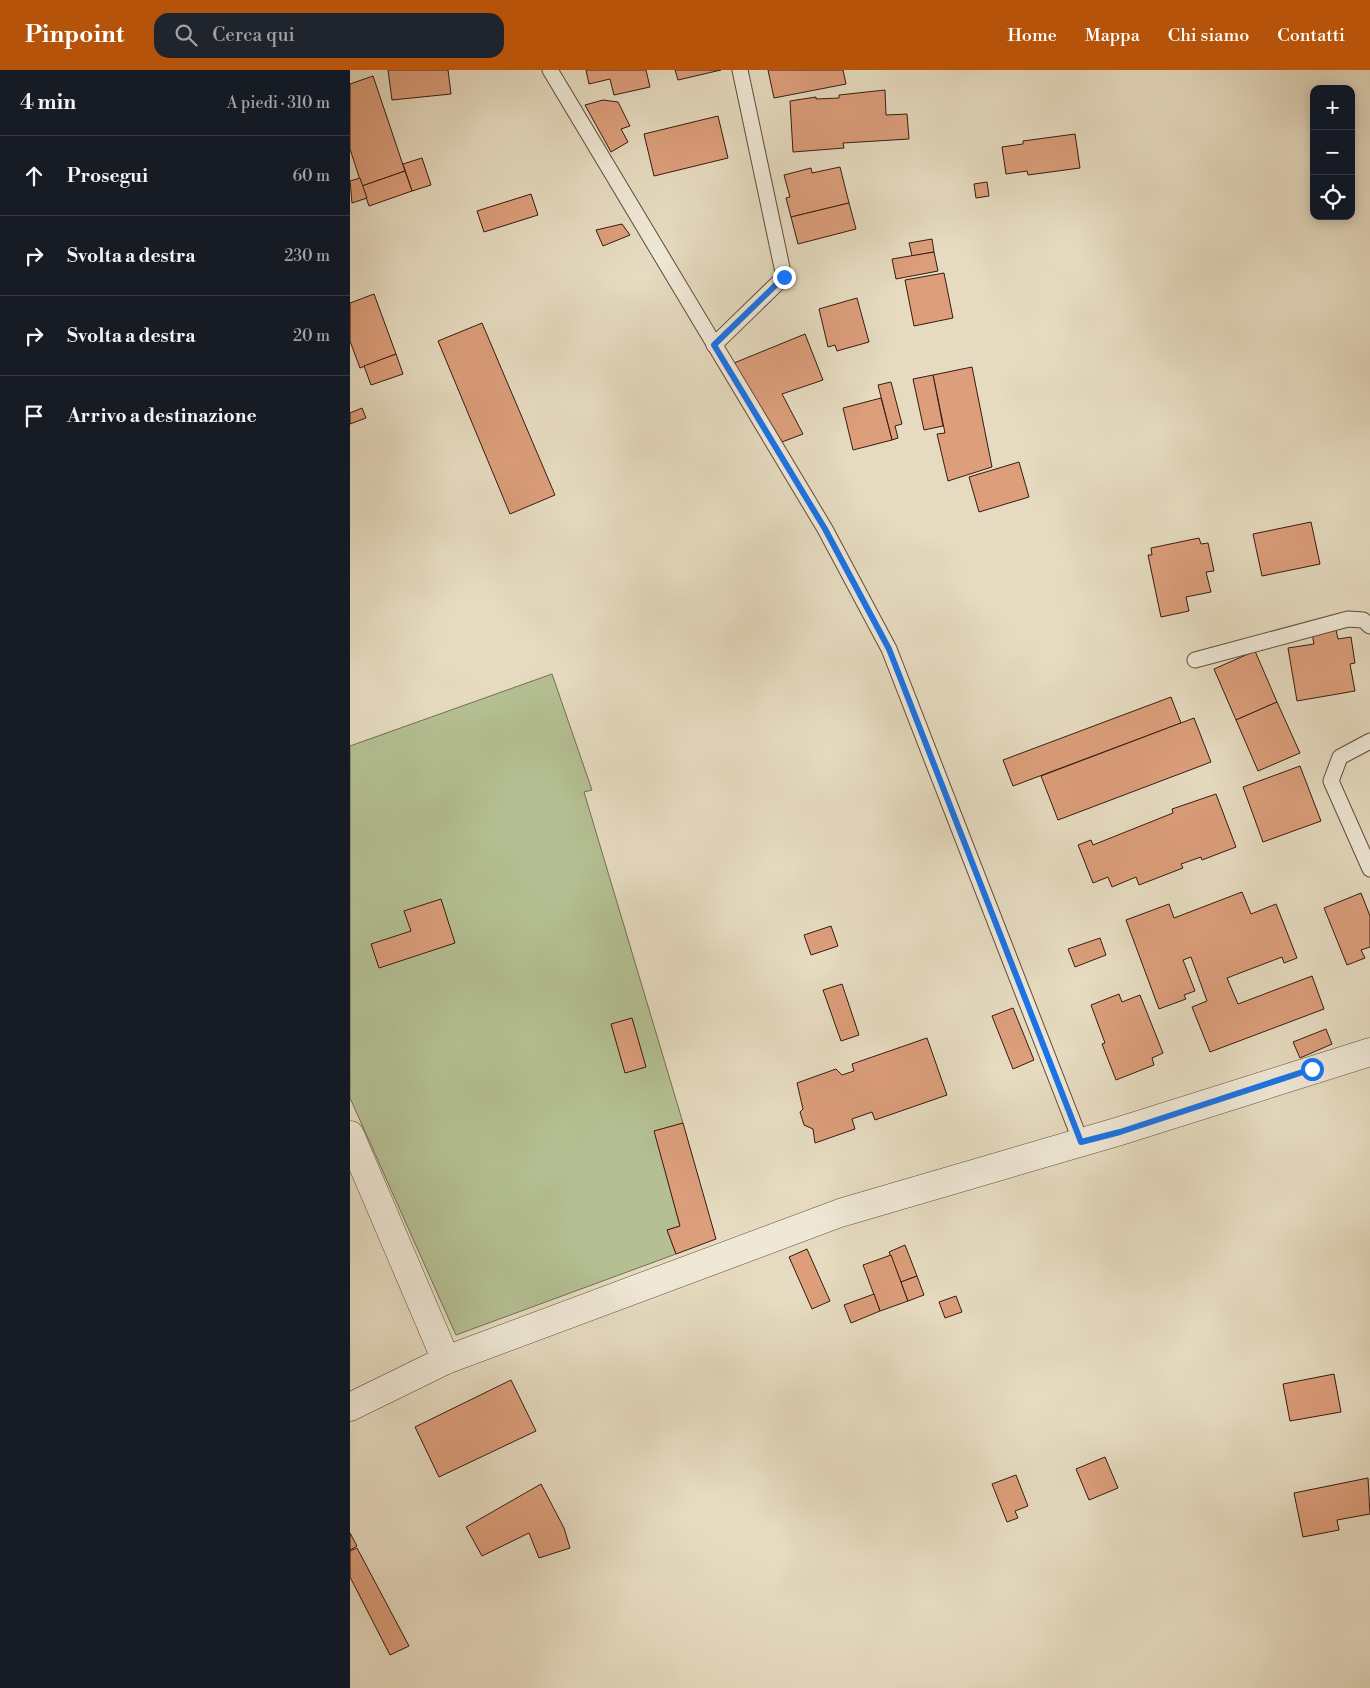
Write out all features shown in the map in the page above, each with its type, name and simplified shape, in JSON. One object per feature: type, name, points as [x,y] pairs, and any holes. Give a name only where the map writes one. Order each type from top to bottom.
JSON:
[{"type":"street","points":[[350,1407],[446,1360],[840,1213],[1081,1142],[1370,1052]]},
{"type":"street","points":[[350,1135],[446,1360]]},
{"type":"lane","points":[[550,70],[825,529],[889,649],[1081,1142]]},
{"type":"lane","points":[[714,345],[784,277],[740,70]]},
{"type":"lane","points":[[1195,660],[1348,619],[1363,620],[1370,626]]},
{"type":"lane","points":[[1370,741],[1340,756],[1332,781],[1370,869]]},
{"type":"green space","points":[[552,674],[592,790],[584,792],[683,1123],[655,1131],[680,1226],[667,1230],[676,1254],[456,1335],[350,1098],[350,746]]},
{"type":"building","points":[[388,70],[448,70],[451,94],[392,100]]},
{"type":"building","points":[[586,70],[646,70],[650,87],[614,95],[610,79],[589,84]]},
{"type":"building","points":[[675,70],[721,70],[678,80]]},
{"type":"building","points":[[768,70],[843,70],[846,84],[774,98]]},
{"type":"building","points":[[373,76],[405,171],[362,186],[350,149],[350,84]]},
{"type":"building","points":[[885,90],[886,115],[907,114],[909,139],[843,143],[844,148],[793,152],[790,101],[816,97],[816,99],[839,98],[839,95]]},
{"type":"building","points":[[603,100],[618,102],[630,126],[621,129],[628,142],[611,152],[585,105]]},
{"type":"building","points":[[718,116],[728,158],[654,176],[644,134]]},
{"type":"building","points":[[1075,134],[1080,168],[1028,175],[1027,171],[1006,174],[1002,147],[1023,144],[1023,141]]},
{"type":"building","points":[[422,158],[431,185],[412,191],[403,164]]},
{"type":"building","points":[[840,167],[849,203],[791,217],[786,198],[790,197],[784,175],[811,168],[812,173]]},
{"type":"building","points":[[405,171],[412,191],[369,206],[362,186]]},
{"type":"building","points":[[360,178],[367,198],[352,203],[350,181]]},
{"type":"building","points":[[987,182],[989,196],[976,198],[974,184]]},
{"type":"building","points":[[531,194],[538,215],[484,232],[477,211]]},
{"type":"building","points":[[849,203],[856,229],[798,244],[791,217]]},
{"type":"building","points":[[622,224],[630,235],[603,246],[596,230]]},
{"type":"building","points":[[932,239],[934,252],[912,256],[909,243]]},
{"type":"building","points":[[934,252],[938,271],[896,279],[892,259]]},
{"type":"building","points":[[944,273],[953,318],[914,326],[905,280]]},
{"type":"building","points":[[374,294],[396,354],[360,368],[350,341],[350,303]]},
{"type":"building","points":[[857,298],[869,342],[837,351],[835,345],[828,347],[819,309]]},
{"type":"building","points":[[482,323],[555,495],[510,514],[438,341]]},
{"type":"building","points":[[805,334],[823,380],[782,394],[803,434],[782,442],[734,363]]},
{"type":"building","points":[[396,354],[403,374],[371,385],[364,366]]},
{"type":"building","points":[[972,367],[992,467],[948,481],[937,434],[945,433],[933,375]]},
{"type":"building","points":[[933,375],[943,426],[924,430],[913,379]]},
{"type":"building","points":[[891,382],[902,424],[895,426],[898,438],[892,440],[878,385]]},
{"type":"building","points":[[881,398],[892,440],[853,450],[843,408]]},
{"type":"building","points":[[362,408],[366,418],[350,424],[350,413]]},
{"type":"building","points":[[1019,462],[1029,497],[979,512],[969,477]]},
{"type":"building","points":[[1311,522],[1320,564],[1262,576],[1253,534]]},
{"type":"building","points":[[1199,538],[1201,544],[1208,543],[1214,571],[1206,572],[1211,592],[1186,597],[1189,611],[1161,617],[1148,555],[1152,555],[1151,548]]},
{"type":"building","points":[[1336,630],[1338,639],[1351,637],[1355,663],[1350,664],[1355,691],[1297,701],[1288,648],[1314,644],[1312,633]]},
{"type":"building","points":[[1255,651],[1277,702],[1236,720],[1214,669]]},
{"type":"building","points":[[1171,697],[1181,723],[1013,786],[1003,760]]},
{"type":"building","points":[[1277,702],[1300,753],[1258,771],[1236,720]]},
{"type":"building","points":[[1194,718],[1211,762],[1058,820],[1041,776]]},
{"type":"building","points":[[1300,766],[1321,821],[1263,842],[1243,787]]},
{"type":"building","points":[[1216,794],[1236,847],[1202,860],[1201,857],[1181,864],[1183,868],[1139,885],[1136,877],[1112,887],[1108,877],[1093,883],[1078,845],[1091,840],[1093,845],[1173,813],[1172,809]]},
{"type":"building","points":[[1242,892],[1251,914],[1276,904],[1297,958],[1284,963],[1282,957],[1227,978],[1238,1004],[1312,976],[1324,1009],[1210,1052],[1192,1007],[1207,1001],[1191,957],[1183,960],[1195,991],[1184,995],[1186,999],[1159,1009],[1126,920],[1169,904],[1174,918]]},
{"type":"building","points":[[1361,893],[1370,916],[1370,947],[1361,950],[1365,958],[1347,965],[1324,908]]},
{"type":"building","points":[[441,899],[455,943],[379,968],[371,944],[411,931],[404,911]]},
{"type":"building","points":[[831,926],[838,946],[811,955],[804,935]]},
{"type":"building","points":[[1100,938],[1106,955],[1075,967],[1068,949]]},
{"type":"building","points":[[842,984],[859,1035],[841,1041],[823,990]]},
{"type":"building","points":[[1119,994],[1122,1002],[1140,995],[1163,1053],[1152,1058],[1154,1065],[1116,1080],[1102,1044],[1105,1043],[1091,1005]]},
{"type":"building","points":[[1013,1008],[1034,1060],[1013,1069],[992,1016]]},
{"type":"building","points":[[632,1018],[646,1067],[625,1073],[611,1024]]},
{"type":"building","points":[[1326,1029],[1332,1044],[1300,1058],[1293,1042]]},
{"type":"building","points":[[927,1038],[947,1095],[875,1120],[872,1112],[852,1119],[855,1129],[815,1143],[813,1129],[804,1125],[800,1112],[803,1109],[797,1083],[836,1069],[842,1075],[854,1071],[852,1064]]},
{"type":"building","points":[[683,1123],[716,1239],[676,1254],[667,1230],[680,1226],[654,1131]]},
{"type":"building","points":[[905,1245],[917,1276],[901,1282],[889,1252]]},
{"type":"building","points":[[807,1249],[830,1301],[812,1309],[789,1257]]},
{"type":"building","points":[[891,1255],[908,1301],[880,1311],[863,1265]]},
{"type":"building","points":[[917,1276],[924,1295],[908,1301],[901,1282]]},
{"type":"building","points":[[874,1294],[880,1311],[851,1323],[844,1305]]},
{"type":"building","points":[[956,1296],[962,1312],[945,1318],[939,1302]]},
{"type":"building","points":[[1334,1374],[1341,1412],[1290,1421],[1283,1384]]},
{"type":"building","points":[[511,1380],[536,1431],[439,1477],[415,1427]]},
{"type":"building","points":[[1105,1457],[1118,1488],[1089,1500],[1076,1469]]},
{"type":"building","points":[[1016,1475],[1028,1506],[1015,1511],[1018,1518],[1007,1522],[992,1484]]},
{"type":"building","points":[[1368,1478],[1370,1514],[1337,1520],[1339,1530],[1303,1537],[1294,1493]]},
{"type":"building","points":[[541,1484],[564,1528],[570,1548],[539,1558],[529,1533],[482,1556],[466,1527]]},
{"type":"building","points":[[350,1533],[357,1546],[350,1550]]},
{"type":"building","points":[[357,1548],[409,1646],[390,1655],[350,1577],[350,1551]]},
{"type":"route","points":[[784,277],[714,345],[825,529],[889,649],[1081,1142],[1120,1132],[1312,1069]]}]
